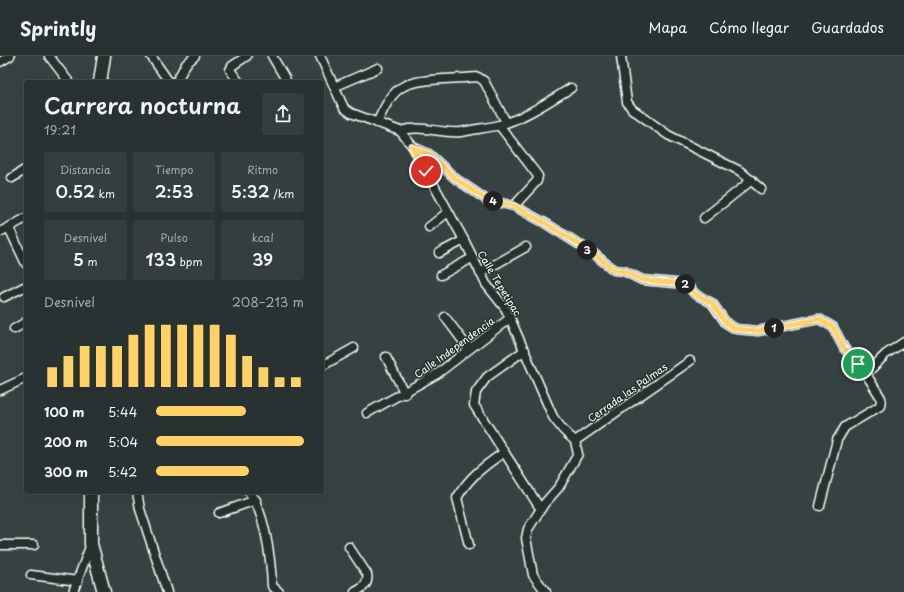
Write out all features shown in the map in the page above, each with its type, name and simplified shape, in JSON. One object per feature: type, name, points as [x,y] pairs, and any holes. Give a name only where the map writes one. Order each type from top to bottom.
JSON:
[{"type":"main road","points":[[100,80],[104,56]]},
{"type":"main road","points":[[91,494],[91,544],[104,592]]},
{"type":"street","points":[[0,62],[10,56]]},
{"type":"street","points":[[49,56],[68,80]]},
{"type":"street","points":[[150,56],[167,80]]},
{"type":"street","points":[[177,80],[186,64],[195,56]]},
{"type":"street","points":[[238,80],[230,70],[232,66],[247,56]]},
{"type":"street","points":[[272,56],[286,80]]},
{"type":"street","points":[[320,56],[334,87],[348,110],[400,131],[408,128],[424,128],[442,132],[461,132],[502,124],[522,117],[571,88]]},
{"type":"street","points":[[621,56],[627,102],[632,110],[668,135],[729,164],[752,180],[761,189]]},
{"type":"street","points":[[334,87],[378,68]]},
{"type":"street","points":[[160,80],[162,73]]},
{"type":"street","points":[[377,123],[391,97],[403,86],[415,82],[478,77],[484,81],[502,124],[538,176],[537,181],[514,206]]},
{"type":"street","name":"Calle Tepetipac","points":[[400,131],[412,147],[464,240],[480,273],[510,318],[553,417],[563,430],[575,440]]},
{"type":"street","points":[[412,147],[429,154],[456,179],[487,200],[514,206],[593,253],[614,270],[624,271],[642,280],[686,284],[695,294],[712,303],[726,323],[736,329],[758,331],[819,319],[833,327],[844,348],[866,374],[881,398],[880,406],[845,427],[837,440],[820,506]]},
{"type":"street","points":[[12,178],[24,171]]},
{"type":"street","points":[[704,218],[752,180]]},
{"type":"street","points":[[429,227],[448,212]]},
{"type":"street","points":[[0,232],[24,219]]},
{"type":"street","points":[[9,228],[24,260]]},
{"type":"street","points":[[439,253],[464,240]]},
{"type":"street","points":[[480,273],[526,247]]},
{"type":"street","points":[[441,275],[472,258]]},
{"type":"street","points":[[4,297],[24,287]]},
{"type":"street","points":[[445,317],[469,349]]},
{"type":"street","name":"Calle Independencia","points":[[367,414],[405,394],[437,374],[510,318]]},
{"type":"street","points":[[14,329],[24,323]]},
{"type":"street","points":[[866,374],[886,354],[904,342]]},
{"type":"street","points":[[324,363],[354,348]]},
{"type":"street","points":[[524,350],[487,377],[476,392],[474,405],[503,453],[538,505]]},
{"type":"street","points":[[386,357],[405,394]]},
{"type":"street","name":"Cerrada las Palmas","points":[[575,440],[690,361]]},
{"type":"street","points":[[0,390],[24,379]]},
{"type":"street","points":[[546,592],[533,575],[526,538],[528,529],[544,504],[559,487],[578,454],[575,440]]},
{"type":"street","points":[[469,545],[457,498],[464,485],[479,470],[503,453]]},
{"type":"street","points":[[137,494],[140,509],[167,592]]},
{"type":"street","points":[[251,494],[256,500],[271,557],[272,586],[279,592]]},
{"type":"street","points":[[219,513],[256,500]]},
{"type":"street","points":[[74,592],[91,544]]},
{"type":"street","points":[[0,545],[34,545]]},
{"type":"street","points":[[349,547],[367,574],[368,579],[366,585],[355,592]]},
{"type":"street","points":[[31,575],[78,581]]},
{"type":"route","points":[[426,171],[412,147],[429,154],[456,179],[487,200],[514,206],[545,223],[593,253],[614,270],[624,271],[642,280],[686,284],[695,294],[712,303],[726,323],[736,329],[758,331],[819,319],[833,327],[844,348],[858,364]]}]
